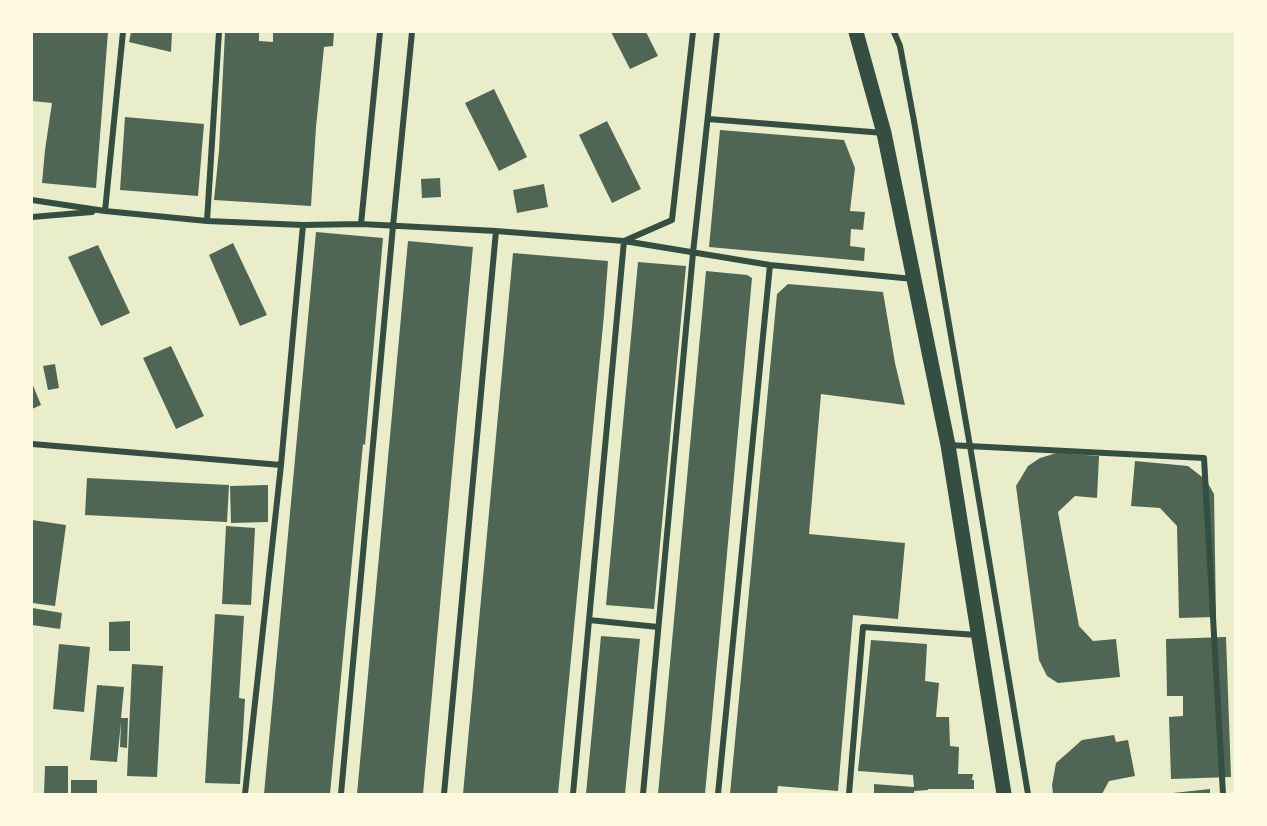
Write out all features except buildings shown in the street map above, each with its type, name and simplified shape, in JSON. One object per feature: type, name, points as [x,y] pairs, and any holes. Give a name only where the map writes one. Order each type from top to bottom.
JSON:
[{"type":"main road","points":[[856,32],[884,133],[948,445],[1004,795]]},
{"type":"street","points":[[105,212],[123,32]]},
{"type":"street","points":[[207,221],[219,32]]},
{"type":"street","points":[[361,224],[380,32]]},
{"type":"street","points":[[341,795],[412,32]]},
{"type":"street","points":[[624,241],[672,220],[693,32]]},
{"type":"street","points":[[643,795],[693,253],[717,32]]},
{"type":"street","points":[[894,32],[900,46],[914,121],[1026,771],[1028,795]]},
{"type":"street","points":[[708,119],[884,133]]},
{"type":"street","points":[[32,200],[105,212],[207,221],[303,225],[361,224],[624,241],[770,265],[914,279]]},
{"type":"street","points":[[32,217],[105,212]]},
{"type":"street","points":[[245,795],[281,465],[303,225]]},
{"type":"street","points":[[444,795],[496,231]]},
{"type":"street","points":[[573,795],[624,241]]},
{"type":"street","points":[[718,795],[770,265]]},
{"type":"street","points":[[32,444],[281,465]]},
{"type":"street","points":[[948,445],[1204,458],[1223,795]]},
{"type":"street","points":[[589,620],[658,627]]},
{"type":"street","points":[[849,795],[863,627],[977,635]]}]
